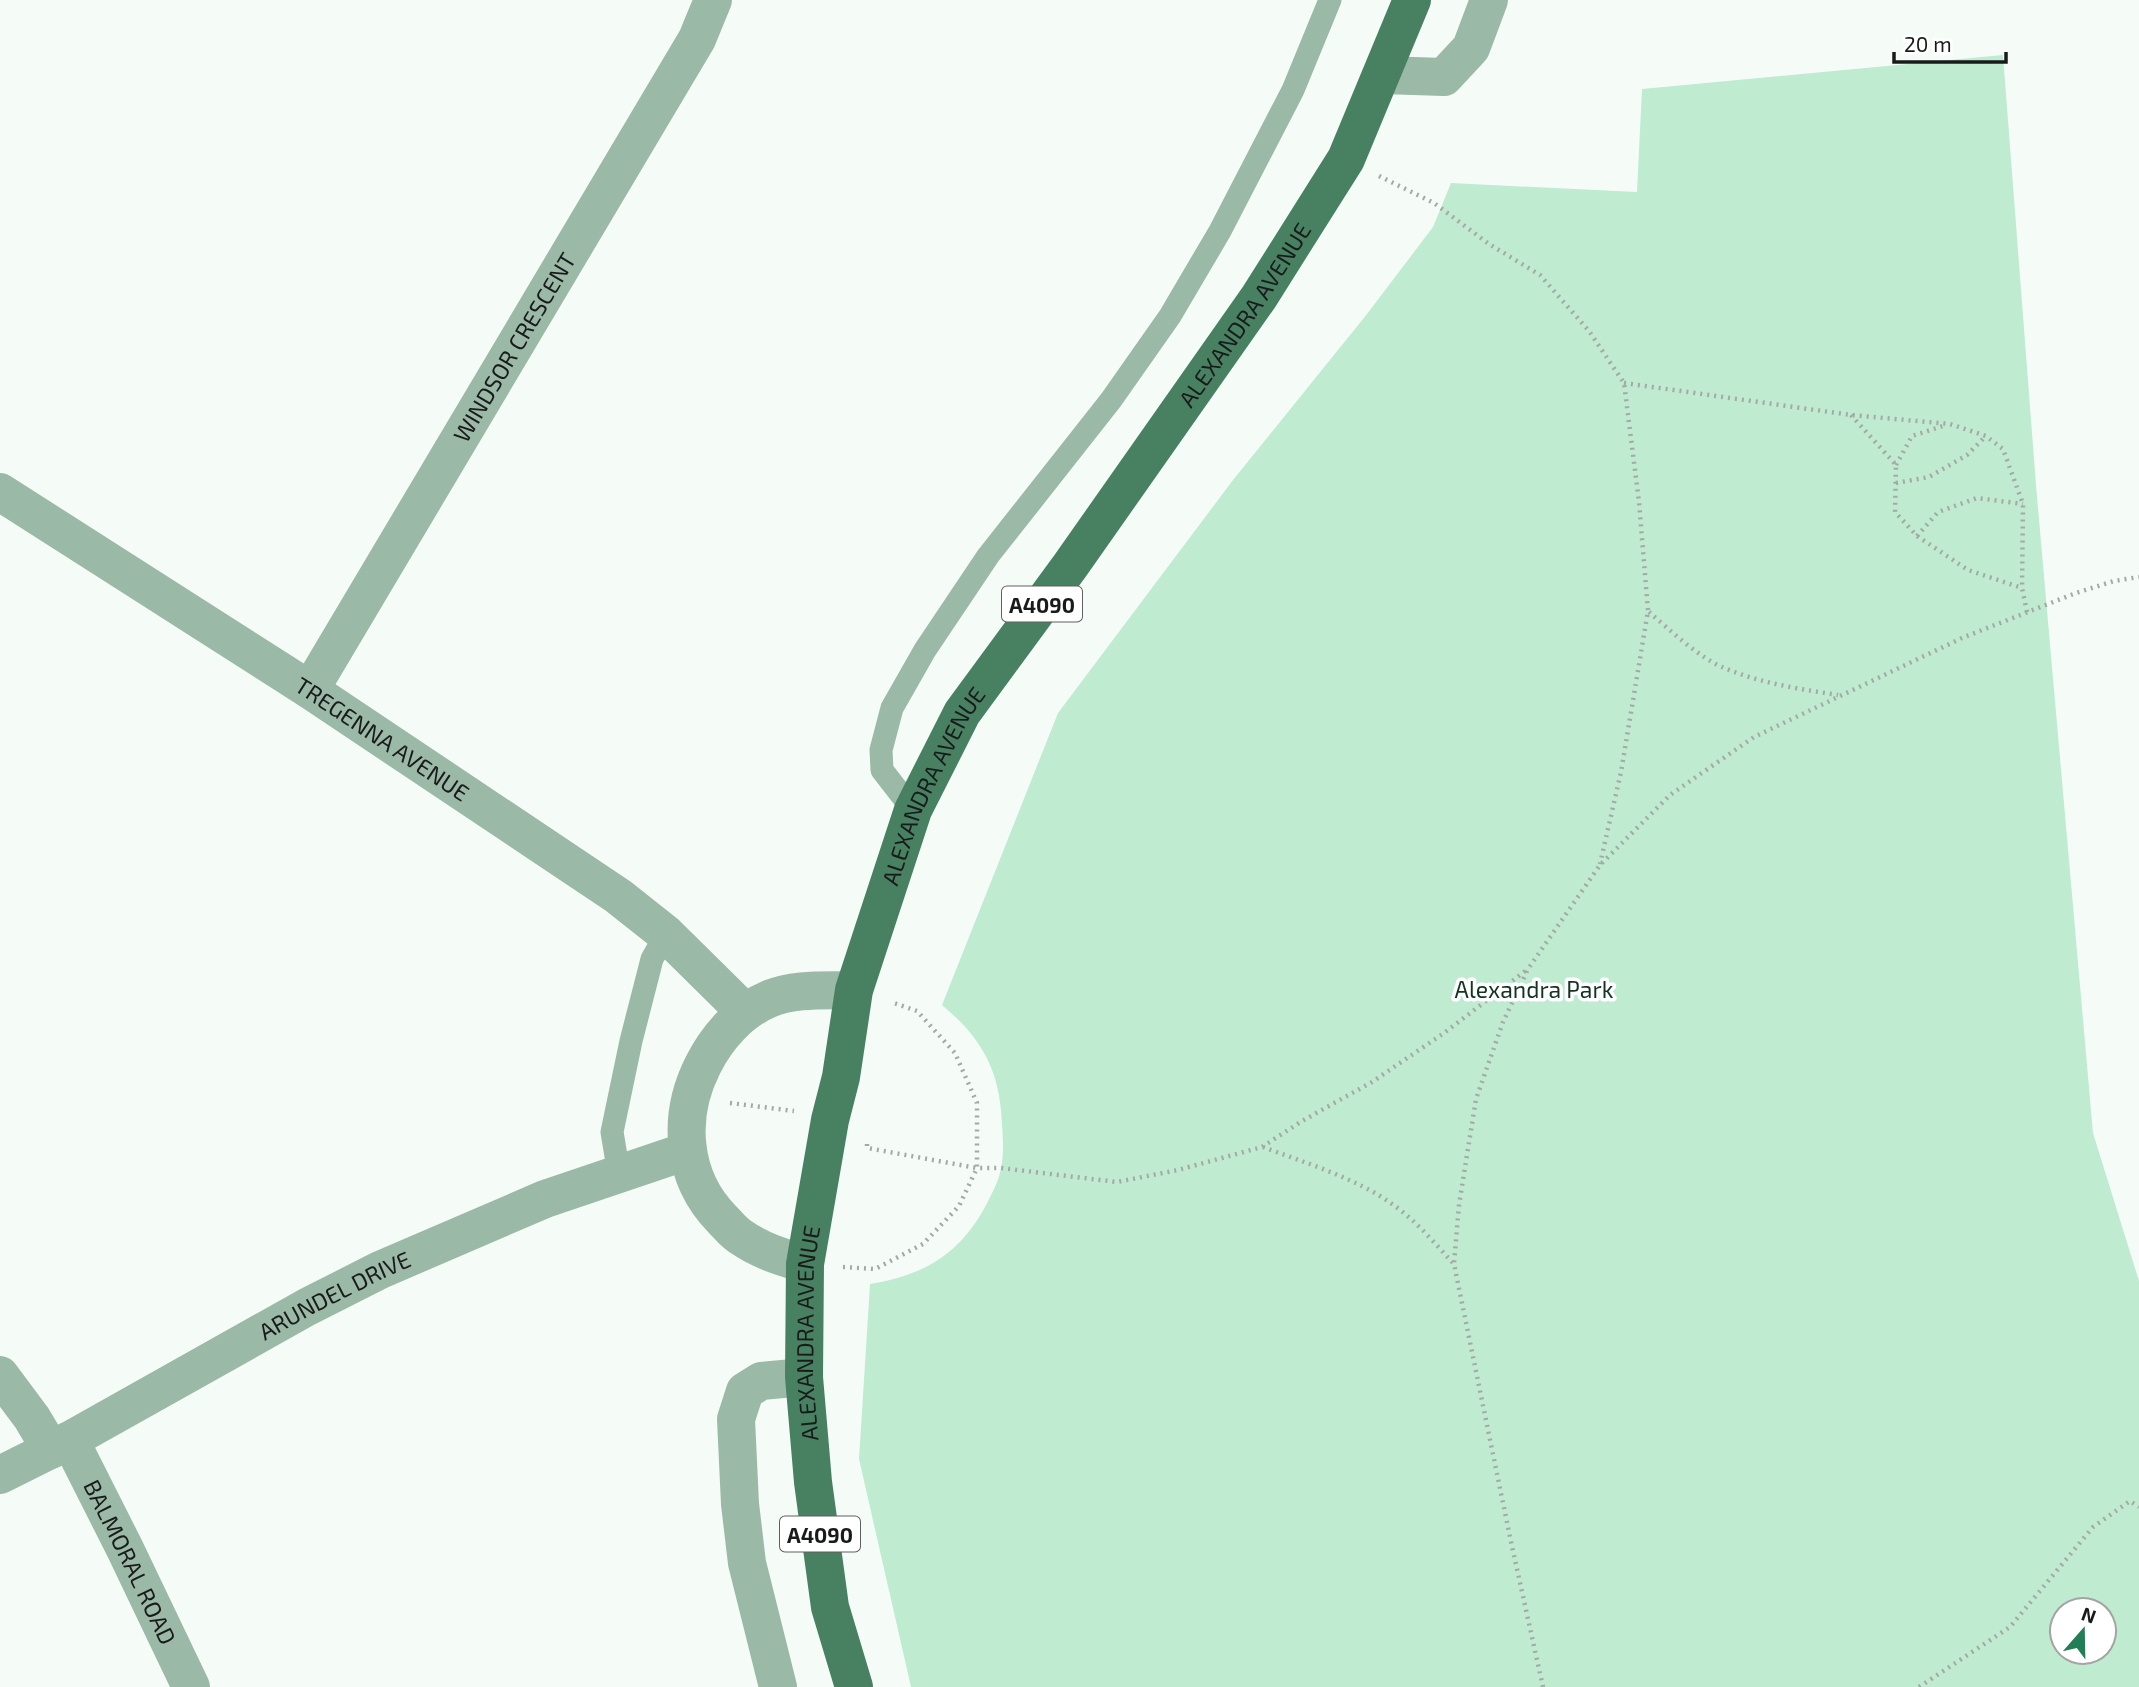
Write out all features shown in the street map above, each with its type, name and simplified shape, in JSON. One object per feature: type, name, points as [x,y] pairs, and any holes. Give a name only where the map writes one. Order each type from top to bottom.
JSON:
[{"type":"main road","name":"ALEXANDRA AVENUE","points":[[854,1687],[830,1607],[813,1482],[804,1377],[805,1264],[830,1119],[841,1077],[854,990],[913,810],[962,713],[1070,566],[1259,297],[1346,159],[1412,0]]},
{"type":"street","name":"WINDSOR CRESCENT","points":[[310,690],[697,39],[713,0]]},
{"type":"street","points":[[1382,75],[1444,77],[1471,48],[1489,0]]},
{"type":"street","name":"TREGENNA AVENUE","points":[[0,492],[310,690],[618,896],[666,934],[745,1012]]},
{"type":"street","points":[[805,1264],[769,1253],[739,1236],[711,1208],[692,1172],[687,1151],[686,1129],[691,1097],[709,1054],[745,1012],[769,999],[794,991],[854,990]]},
{"type":"street","name":"ARUNDEL DRIVE","points":[[0,1475],[380,1270],[545,1199],[687,1151]]},
{"type":"street","name":"BALMORAL ROAD","points":[[0,1375],[32,1418],[60,1445],[125,1549],[191,1687]]},
{"type":"street","points":[[778,1687],[747,1563],[740,1504],[736,1419],[745,1391],[761,1381],[804,1377]]},
{"type":"lane","points":[[913,810],[882,770],[881,750],[892,708],[925,650],[988,556],[1111,400],[1170,316],[1220,231],[1293,90],[1330,0]]},
{"type":"lane","points":[[619,1174],[612,1132],[652,959],[666,934]]},
{"type":"path","points":[[1346,159],[1434,203],[1489,244],[1540,275],[1589,331],[1624,383],[1639,502],[1648,611],[1621,772],[1600,864]]},
{"type":"path","points":[[1624,383],[1851,415],[1950,424],[1986,436],[2003,449],[2023,504],[2022,588],[2027,612]]},
{"type":"path","points":[[1851,415],[1896,465]]},
{"type":"path","points":[[1950,424],[1912,436],[1896,465],[1895,512],[1917,536],[1968,570],[2022,588]]},
{"type":"path","points":[[1896,483],[1929,477],[1967,455],[1986,436]]},
{"type":"path","points":[[1917,536],[1938,512],[1978,498],[2023,504]]},
{"type":"path","points":[[1543,1687],[1510,1542],[1454,1265],[1459,1205],[1476,1099],[1503,1022],[1528,969],[1600,864],[1670,794],[1754,737],[1962,638],[2076,593],[2114,581],[2139,577]]},
{"type":"path","points":[[1648,611],[1677,637],[1720,667],[1774,684],[1839,695]]},
{"type":"path","points":[[868,1137],[867,1148],[977,1168],[1001,1168],[1117,1182],[1178,1170],[1262,1147],[1372,1082],[1444,1033],[1528,969]]},
{"type":"path","points":[[875,1269],[923,1244],[959,1206],[977,1168],[976,1103],[955,1053],[917,1011]]},
{"type":"path","points":[[691,1097],[799,1112]]},
{"type":"path","points":[[1262,1147],[1349,1181],[1392,1203],[1454,1265]]},
{"type":"path","points":[[1919,1687],[2010,1627],[2093,1527],[2130,1501],[2139,1507]]},
{"type":"green space","name":"Alexandra Park","points":[[2003,55],[2036,485],[2093,1133],[2139,1281],[2139,1687],[911,1687],[859,1459],[870,1284],[923,1269],[951,1251],[974,1224],[999,1178],[1003,1135],[994,1075],[973,1036],[942,1005],[1058,713],[1233,480],[1367,314],[1433,227],[1451,183],[1637,192],[1642,89]]}]
